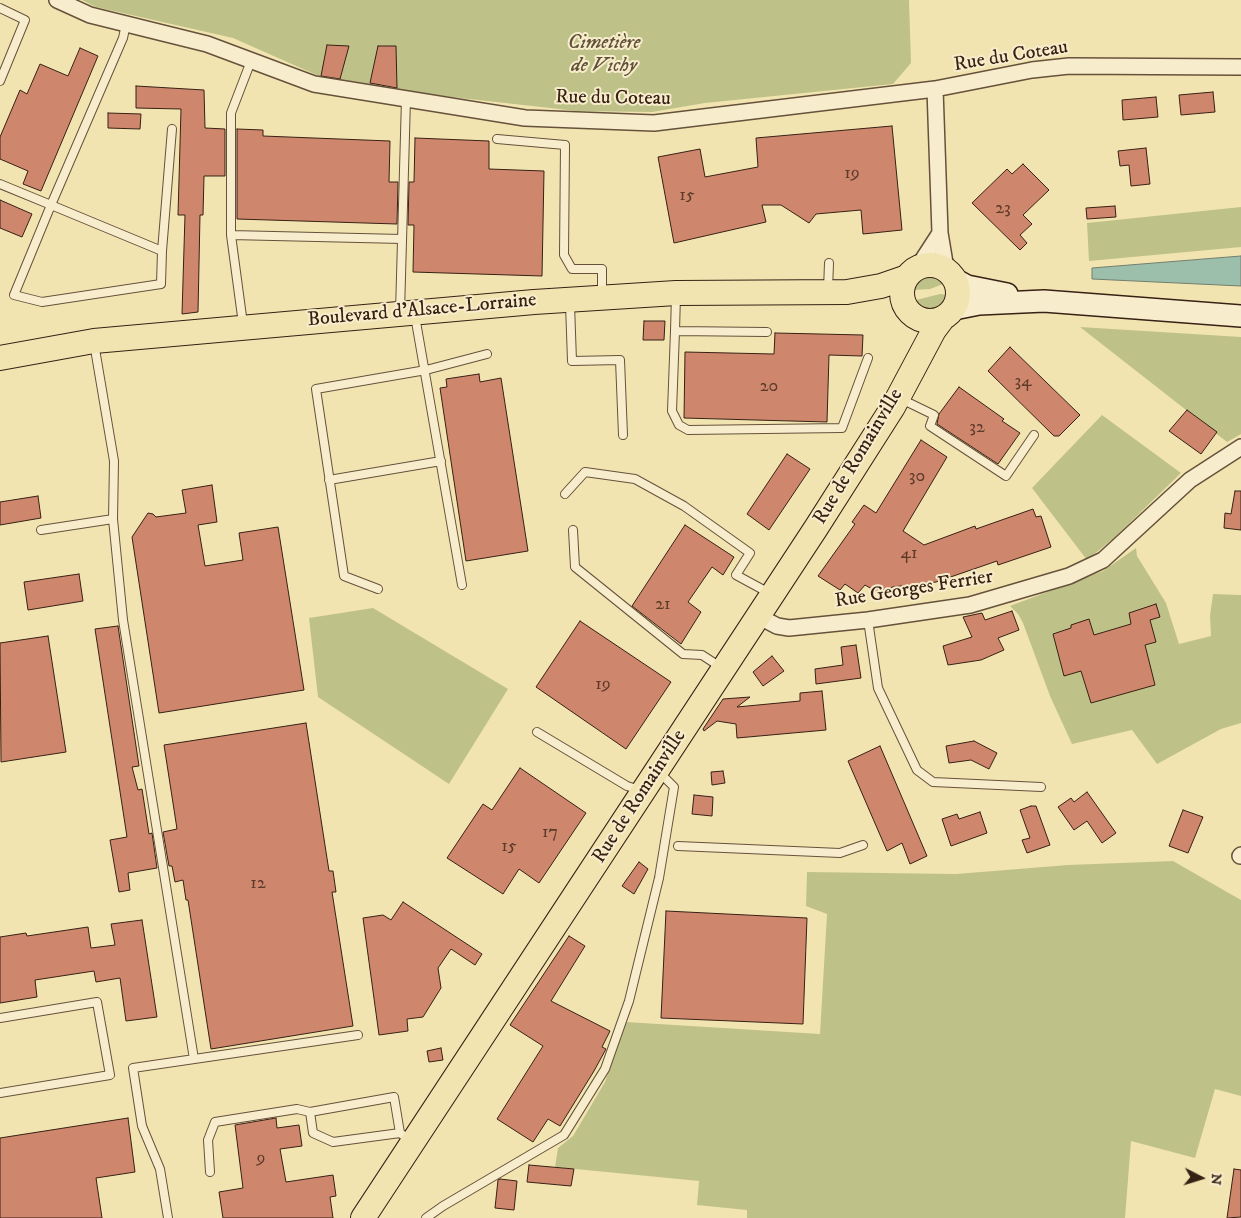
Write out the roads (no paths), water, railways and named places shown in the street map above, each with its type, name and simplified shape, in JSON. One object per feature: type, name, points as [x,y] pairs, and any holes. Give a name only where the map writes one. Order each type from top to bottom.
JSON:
[{"type":"main road","points":[[932,265],[951,275],[959,295],[948,313],[928,321],[910,311],[902,291],[912,272],[932,265]]},
{"type":"main road","name":"Boulevard d'Alsace-Lorraine","points":[[0,358],[94,341],[570,299],[676,293],[838,292],[881,286],[912,272]]},
{"type":"main road","name":"Boulevard d'Alsace-Lorraine","points":[[838,292],[910,311]]},
{"type":"main road","name":"Rue de Romainville","points":[[910,311],[910,373]]},
{"type":"main road","name":"Rue de Romainville","points":[[363,1218],[406,1138],[644,791],[898,398],[934,330],[948,313]]},
{"type":"street","name":"Rue du Coteau","points":[[57,0],[90,15],[207,44],[314,84],[525,118],[654,123],[935,89],[1032,70],[1069,66],[1241,67]]},
{"type":"street","points":[[935,89],[940,233],[951,275],[980,289],[1048,302]]},
{"type":"street","points":[[912,272],[940,233]]},
{"type":"street","points":[[948,313],[979,304],[1048,302],[1241,316]]},
{"type":"street","name":"Rue Georges Ferrier","points":[[758,616],[777,626],[789,628],[868,620],[970,605],[1060,579],[1090,568],[1119,547],[1190,480],[1241,447]]},
{"type":"lane","points":[[0,8],[25,20],[0,81]]},
{"type":"lane","points":[[126,24],[123,38],[14,295],[42,302],[161,284],[172,129]]},
{"type":"lane","points":[[243,327],[231,235],[230,113],[251,60]]},
{"type":"lane","points":[[406,99],[402,239],[407,312],[426,370],[462,585]]},
{"type":"lane","points":[[497,139],[565,145],[564,255],[572,269],[602,269],[602,297]]},
{"type":"lane","points":[[0,184],[162,251]]},
{"type":"lane","points":[[231,235],[402,239]]},
{"type":"lane","points":[[829,263],[838,292]]},
{"type":"lane","points":[[676,293],[672,412],[679,425],[688,430],[842,428],[868,358]]},
{"type":"lane","points":[[570,299],[572,361],[620,360],[623,434]]},
{"type":"lane","points":[[675,331],[767,332]]},
{"type":"lane","points":[[94,341],[114,460],[113,519],[123,620],[194,1059]]},
{"type":"lane","points":[[378,589],[344,576],[316,389],[426,370],[487,354]]},
{"type":"lane","points":[[898,398],[934,415],[930,426],[1006,476],[1034,435]]},
{"type":"lane","points":[[329,480],[441,461]]},
{"type":"lane","points":[[565,494],[584,472],[635,479],[684,506],[750,553],[736,575],[772,595]]},
{"type":"lane","points":[[41,530],[113,519]]},
{"type":"lane","points":[[573,530],[575,567],[683,654],[702,655],[724,669]]},
{"type":"lane","points":[[868,620],[878,688],[917,770],[933,782],[1041,787]]},
{"type":"lane","points":[[537,732],[627,786],[644,791]]},
{"type":"lane","points":[[426,1218],[443,1206],[564,1135],[605,1069],[629,1001],[659,878],[674,787],[657,770]]},
{"type":"lane","points":[[678,846],[840,853],[863,845]]},
{"type":"lane","points":[[0,1018],[97,1002],[110,1075],[0,1093]]},
{"type":"lane","points":[[168,1218],[160,1169],[142,1126],[133,1068],[358,1035]]},
{"type":"lane","points":[[210,1172],[208,1140],[215,1122],[297,1109],[310,1112],[394,1097],[406,1138],[333,1142],[313,1133],[310,1112]]},
{"type":"park label","name":"Cimetière de Vichy","points":[[604,56]]}]
